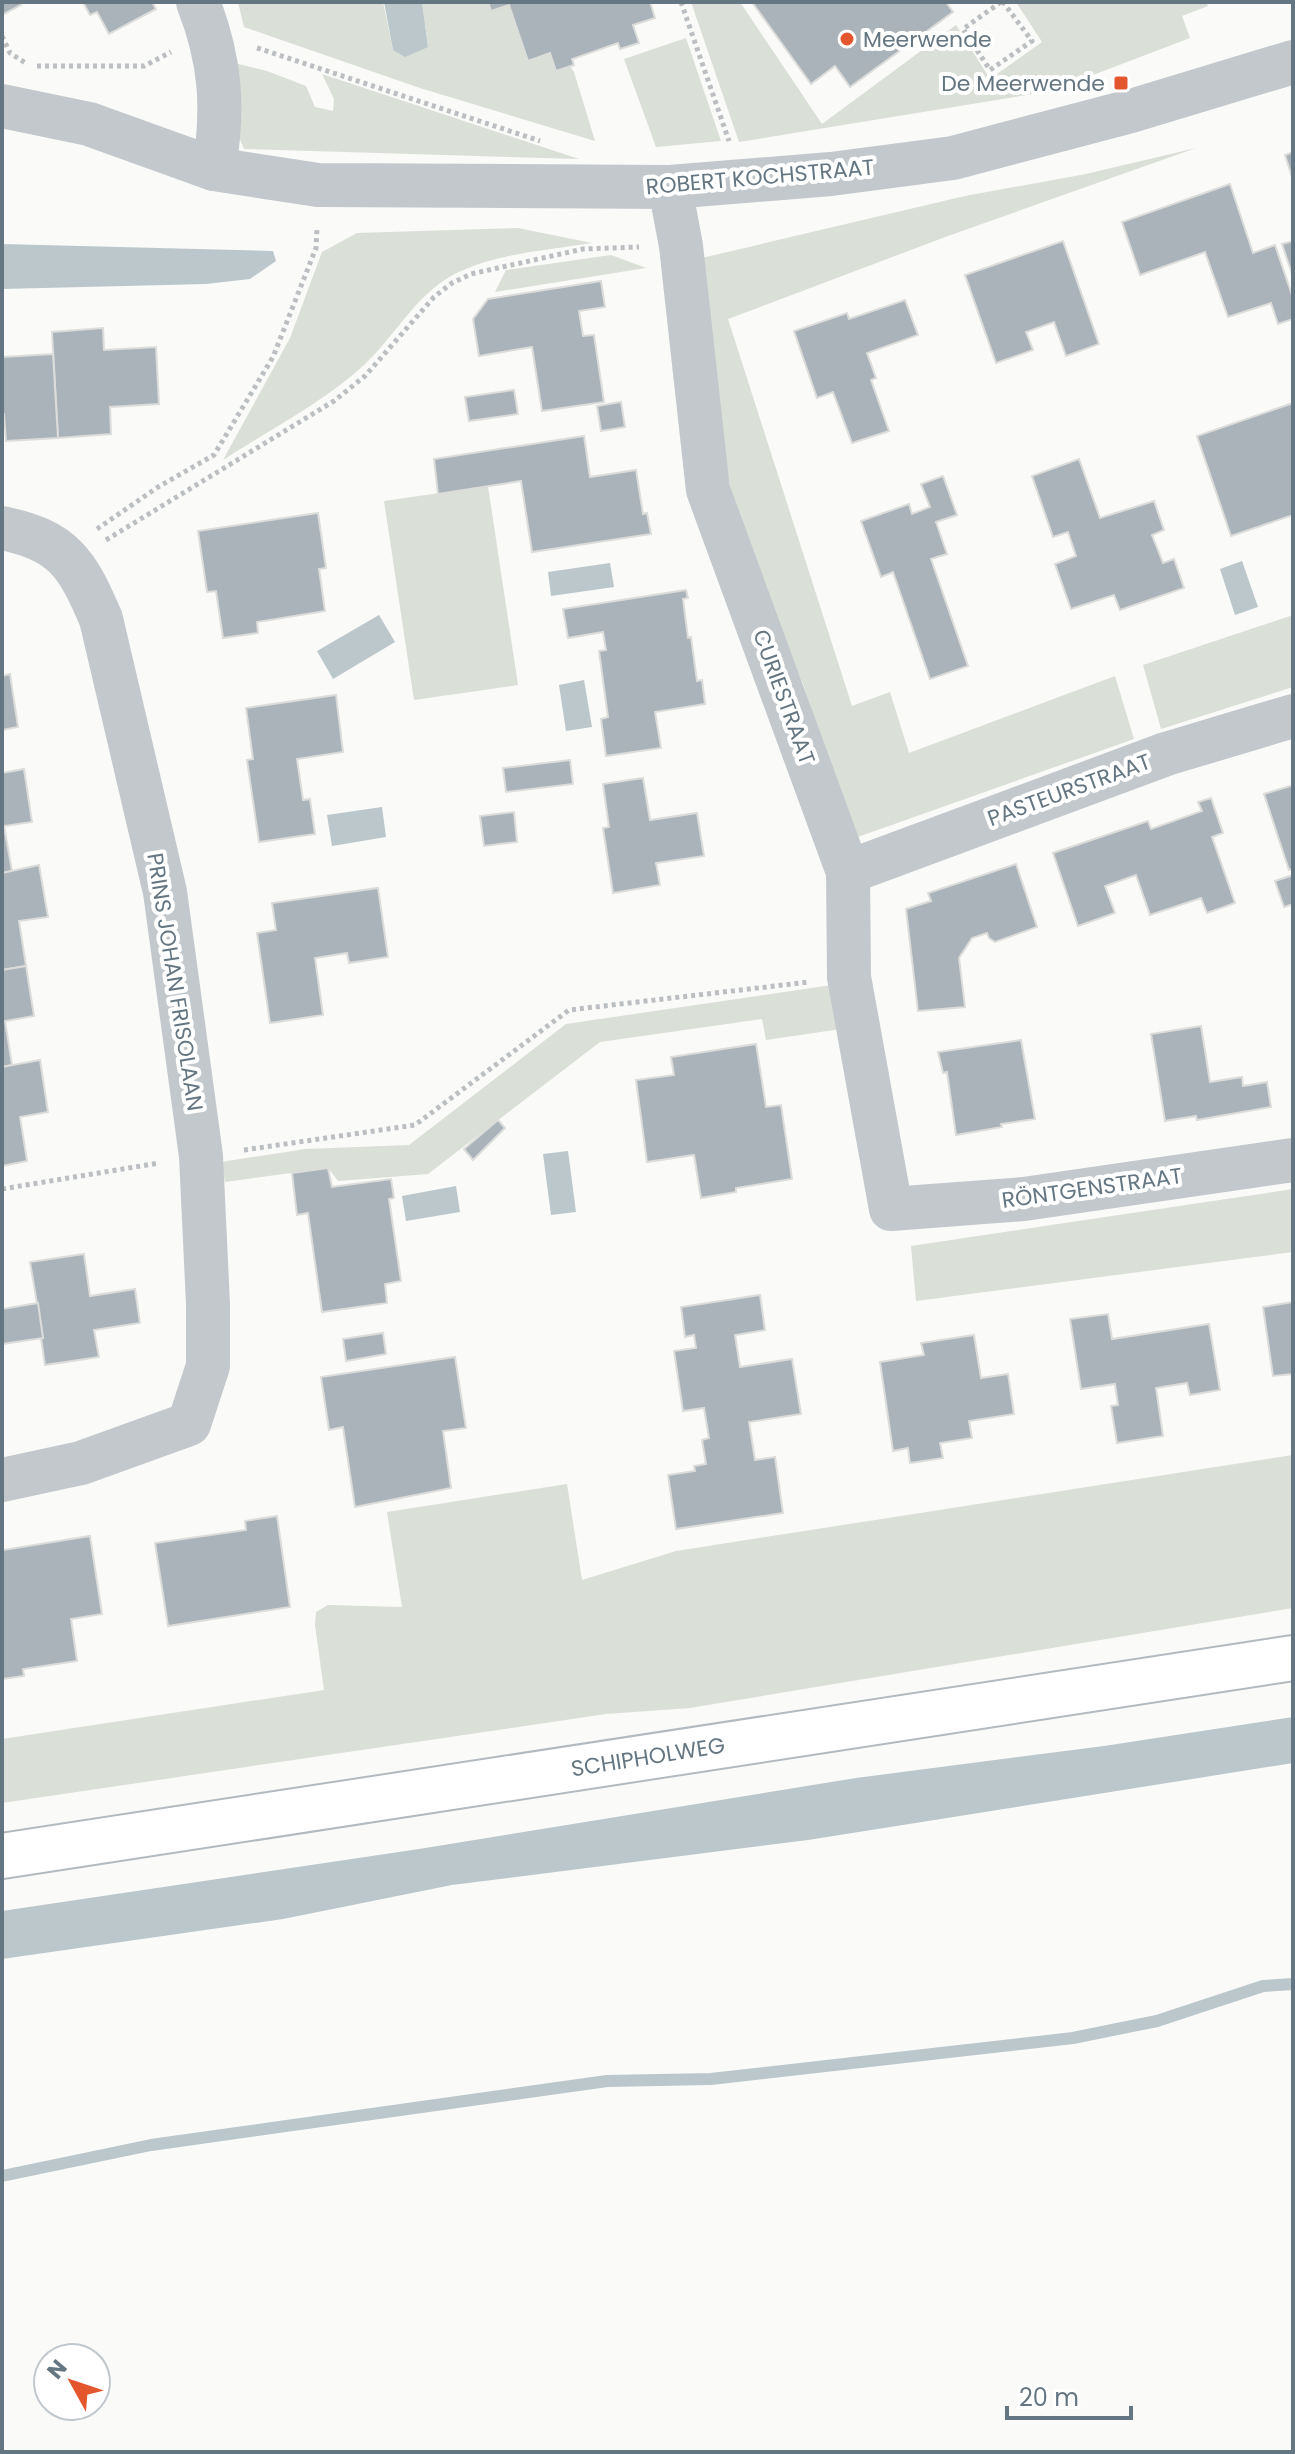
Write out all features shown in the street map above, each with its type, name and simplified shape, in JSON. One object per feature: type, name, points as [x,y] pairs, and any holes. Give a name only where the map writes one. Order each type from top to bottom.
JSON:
[{"type":"main road","name":"SCHIPHOLWEG","points":[[2,1856],[1293,1658]]},
{"type":"street","points":[[208,27],[220,91],[221,129],[214,169]]},
{"type":"street","name":"ROBERT KOCHSTRAAT","points":[[2,106],[89,124],[214,169],[318,185],[670,187],[831,174],[953,158],[1131,111],[1293,62]]},
{"type":"street","name":"CURIESTRAAT","points":[[670,187],[681,246],[708,490],[848,872],[849,977],[891,1209]]},
{"type":"street","points":[[2,528],[32,535],[63,553]]},
{"type":"street","name":"PRINS JOHAN FRISOLAAN","points":[[2,1480],[81,1463],[189,1424],[208,1366],[201,1156],[161,877],[101,619],[85,582],[63,553]]},
{"type":"street","name":"PASTEURSTRAAT","points":[[848,872],[1166,754],[1293,716]]},
{"type":"street","name":"RÖNTGENSTRAAT","points":[[891,1209],[1024,1199],[1293,1160]]},
{"type":"path","points":[[681,2],[744,181]]},
{"type":"path","points":[[1002,2],[1032,41],[990,70],[963,29],[1002,2]]},
{"type":"path","points":[[2,36],[10,53],[21,62],[37,66],[144,66],[208,27],[542,142]]},
{"type":"path","points":[[63,553],[158,487],[214,455],[273,357],[316,248],[318,185]]},
{"type":"path","points":[[63,553],[99,545],[334,401],[365,376],[434,297],[461,278],[583,249],[681,246]]},
{"type":"path","points":[[2,1189],[415,1125],[569,1010],[849,977]]},
{"type":"shaded area","points":[[238,2],[383,2],[393,50],[428,46],[422,2],[527,2],[574,72],[595,141],[420,88],[244,27]]},
{"type":"shaded area","points":[[384,2],[422,2],[428,47],[405,57],[393,50]]},
{"type":"shaded area","points":[[691,2],[740,2],[822,124],[956,25],[990,79],[1042,42],[1016,2],[1206,2],[1208,6],[1182,16],[1190,38],[1051,91],[739,142]]},
{"type":"shaded area","points":[[686,38],[721,141],[656,147],[624,59]]},
{"type":"shaded area","points":[[234,63],[267,71],[306,86],[315,107],[333,111],[334,99],[322,74],[579,159],[244,149],[238,135]]},
{"type":"shaded area","points":[[1196,148],[948,236],[728,319],[852,706],[890,692],[909,753],[1115,676],[1134,739],[852,839],[803,684],[751,566],[731,491],[708,373],[702,258],[965,196],[1086,174]]},
{"type":"shaded area","points":[[518,228],[592,243],[492,260],[446,279],[420,301],[377,352],[350,377],[315,403],[223,460],[290,338],[322,252],[357,233]]},
{"type":"shaded area","points":[[2,244],[273,251],[276,261],[250,279],[206,284],[2,289]]},
{"type":"shaded area","points":[[611,255],[646,268],[495,292],[506,270]]},
{"type":"shaded area","points":[[488,486],[518,685],[414,700],[384,501]]},
{"type":"shaded area","points":[[1242,561],[1258,607],[1235,615],[1220,569]]},
{"type":"shaded area","points":[[610,563],[614,587],[551,596],[548,572]]},
{"type":"shaded area","points":[[379,615],[395,642],[333,679],[317,651]]},
{"type":"shaded area","points":[[1293,615],[1293,687],[1161,729],[1143,665]]},
{"type":"shaded area","points":[[584,680],[592,727],[566,731],[559,685]]},
{"type":"shaded area","points":[[382,807],[386,837],[332,846],[327,815]]},
{"type":"shaded area","points":[[832,985],[841,1029],[766,1040],[762,1019],[600,1042],[428,1174],[338,1181],[328,1168],[225,1182],[221,1162],[305,1149],[409,1145],[566,1024]]},
{"type":"shaded area","points":[[568,1151],[576,1212],[551,1215],[543,1154]]},
{"type":"shaded area","points":[[456,1186],[460,1212],[406,1221],[402,1196]]},
{"type":"shaded area","points":[[1293,1189],[1293,1252],[916,1301],[911,1246]]},
{"type":"shaded area","points":[[1293,1455],[1293,1608],[690,1708],[606,1714],[2,1803],[2,1739],[324,1690],[316,1612],[328,1605],[402,1607],[387,1512],[567,1484],[582,1580],[676,1551]]},
{"type":"shaded area","points":[[1293,1717],[1293,1763],[808,1840],[452,1885],[283,1919],[2,1959],[2,1911],[419,1849],[856,1778],[1104,1746]]},
{"type":"building","points":[[2,2],[19,2],[21,5],[2,15]]},
{"type":"building","points":[[83,2],[152,2],[156,9],[109,34],[97,12],[90,15]]},
{"type":"building","points":[[488,2],[650,2],[655,18],[633,25],[639,43],[620,49],[618,43],[572,59],[574,65],[556,71],[550,53],[528,61],[509,5],[491,11]]},
{"type":"building","name":"Meerwende","points":[[752,2],[946,2],[953,12],[850,87],[835,66],[811,84]]},
{"type":"building","points":[[1293,152],[1293,180],[1285,155]]},
{"type":"building","points":[[1230,184],[1253,253],[1275,245],[1293,298],[1293,319],[1278,324],[1271,303],[1228,317],[1205,252],[1140,275],[1122,222]]},
{"type":"building","points":[[1063,241],[1099,344],[1066,356],[1054,322],[1026,332],[1033,350],[996,363],[965,275]]},
{"type":"building","points":[[1293,241],[1293,277],[1282,244]]},
{"type":"building","points":[[601,281],[605,307],[579,311],[583,336],[594,335],[604,402],[542,411],[532,347],[479,356],[473,319],[488,299]]},
{"type":"building","points":[[905,300],[918,335],[867,353],[876,378],[871,380],[889,431],[852,443],[833,392],[817,398],[794,331],[847,313],[849,319]]},
{"type":"building","points":[[103,328],[104,350],[156,347],[159,404],[110,407],[111,434],[58,438],[52,332]]},
{"type":"building","points":[[53,354],[58,438],[6,441],[2,414],[2,357]]},
{"type":"building","points":[[514,390],[518,414],[469,421],[465,397]]},
{"type":"building","points":[[621,402],[625,427],[601,431],[597,406]]},
{"type":"building","points":[[1293,403],[1293,515],[1231,536],[1197,436]]},
{"type":"building","points":[[584,436],[590,477],[636,470],[643,514],[647,513],[651,534],[532,552],[521,481],[438,494],[434,459]]},
{"type":"building","points":[[1079,459],[1100,518],[1154,501],[1164,530],[1152,535],[1163,563],[1174,559],[1184,588],[1120,610],[1114,595],[1071,609],[1055,564],[1076,556],[1068,532],[1053,537],[1032,476]]},
{"type":"building","points":[[943,476],[957,515],[936,522],[947,554],[931,559],[968,666],[930,679],[893,572],[881,577],[861,521],[909,504],[912,514],[930,507],[921,484]]},
{"type":"building","points":[[318,513],[326,568],[319,569],[325,611],[257,622],[258,633],[223,638],[216,591],[207,592],[198,531]]},
{"type":"building","points":[[686,590],[688,598],[683,599],[688,638],[691,637],[697,681],[702,680],[705,704],[655,712],[661,748],[606,756],[601,719],[608,717],[599,651],[606,650],[603,632],[568,638],[563,609]]},
{"type":"building","points":[[10,674],[18,727],[2,730],[2,676]]},
{"type":"building","points":[[336,695],[343,752],[297,759],[303,800],[310,799],[315,834],[259,842],[247,760],[253,759],[246,708]]},
{"type":"building","points":[[570,760],[573,784],[506,792],[503,768]]},
{"type":"building","points":[[24,769],[32,822],[4,826],[12,871],[2,873],[2,773]]},
{"type":"building","points":[[643,778],[650,820],[697,813],[704,856],[656,863],[660,885],[613,893],[603,828],[609,827],[603,784]]},
{"type":"building","points":[[1293,785],[1293,869],[1289,870],[1264,794]]},
{"type":"building","points":[[1211,798],[1223,833],[1212,837],[1235,903],[1207,913],[1201,898],[1150,915],[1136,875],[1105,886],[1115,913],[1078,926],[1053,853],[1148,821],[1151,829],[1202,811],[1198,802]]},
{"type":"building","points":[[514,812],[517,842],[484,846],[480,816]]},
{"type":"building","points":[[1016,864],[1037,927],[995,942],[987,933],[972,938],[959,958],[965,1007],[918,1011],[906,909],[931,901],[928,893]]},
{"type":"building","points":[[39,865],[48,917],[19,921],[26,966],[2,970],[2,873]]},
{"type":"building","points":[[1293,875],[1293,904],[1284,907],[1275,881]]},
{"type":"building","points":[[378,888],[388,957],[349,963],[347,953],[315,958],[323,1015],[270,1023],[257,933],[276,930],[272,903]]},
{"type":"building","points":[[26,966],[34,1016],[5,1021],[12,1065],[2,1067],[2,970]]},
{"type":"building","points":[[1201,1026],[1210,1082],[1242,1077],[1243,1086],[1267,1082],[1271,1107],[1197,1120],[1196,1116],[1165,1121],[1151,1034]]},
{"type":"building","points":[[1021,1040],[1035,1119],[956,1135],[947,1072],[943,1073],[938,1052]]},
{"type":"building","points":[[756,1044],[766,1107],[781,1105],[792,1179],[736,1188],[736,1192],[701,1198],[694,1155],[647,1162],[636,1080],[674,1075],[671,1057]]},
{"type":"building","points":[[40,1060],[48,1112],[20,1117],[27,1161],[2,1166],[2,1067]]},
{"type":"building","points":[[498,1120],[505,1128],[473,1160],[464,1149]]},
{"type":"building","points":[[328,1168],[332,1187],[391,1179],[394,1198],[389,1199],[401,1281],[385,1284],[387,1303],[322,1312],[308,1213],[297,1215],[292,1173]]},
{"type":"building","points":[[84,1254],[90,1296],[135,1289],[140,1323],[94,1330],[99,1357],[45,1365],[30,1262]]},
{"type":"building","points":[[760,1295],[765,1330],[735,1335],[740,1367],[792,1359],[801,1414],[749,1422],[755,1460],[775,1457],[783,1513],[676,1529],[668,1475],[695,1471],[694,1466],[706,1464],[702,1440],[709,1438],[704,1408],[683,1411],[674,1351],[696,1348],[694,1335],[685,1337],[681,1307]]},
{"type":"building","points":[[1293,1302],[1293,1374],[1273,1376],[1263,1307]]},
{"type":"building","points":[[38,1303],[43,1338],[2,1344],[2,1309]]},
{"type":"building","points":[[1108,1314],[1112,1339],[1209,1324],[1220,1390],[1190,1395],[1187,1383],[1156,1388],[1163,1436],[1117,1443],[1111,1406],[1118,1405],[1115,1384],[1081,1389],[1070,1319]]},
{"type":"building","points":[[383,1333],[386,1354],[346,1361],[343,1339]]},
{"type":"building","points":[[974,1335],[981,1378],[1008,1374],[1014,1414],[969,1421],[972,1438],[940,1443],[943,1458],[910,1463],[908,1448],[893,1451],[880,1362],[924,1355],[921,1343]]},
{"type":"building","points":[[455,1357],[466,1428],[443,1431],[451,1488],[355,1507],[343,1427],[329,1430],[321,1377]]},
{"type":"building","points":[[277,1516],[290,1607],[168,1626],[155,1543],[246,1530],[245,1521]]},
{"type":"building","points":[[90,1536],[102,1614],[71,1619],[77,1661],[23,1669],[24,1676],[2,1679],[3,1550]]},
{"type":"waterway","points":[[2,2176],[151,2145],[607,2081],[711,2079],[1073,2038],[1157,2021],[1263,1986],[1293,1984]]},
{"type":"place","name":"Meerwende","points":[[847,39]]},
{"type":"place","name":"De Meerwende","points":[[1121,83]]}]
